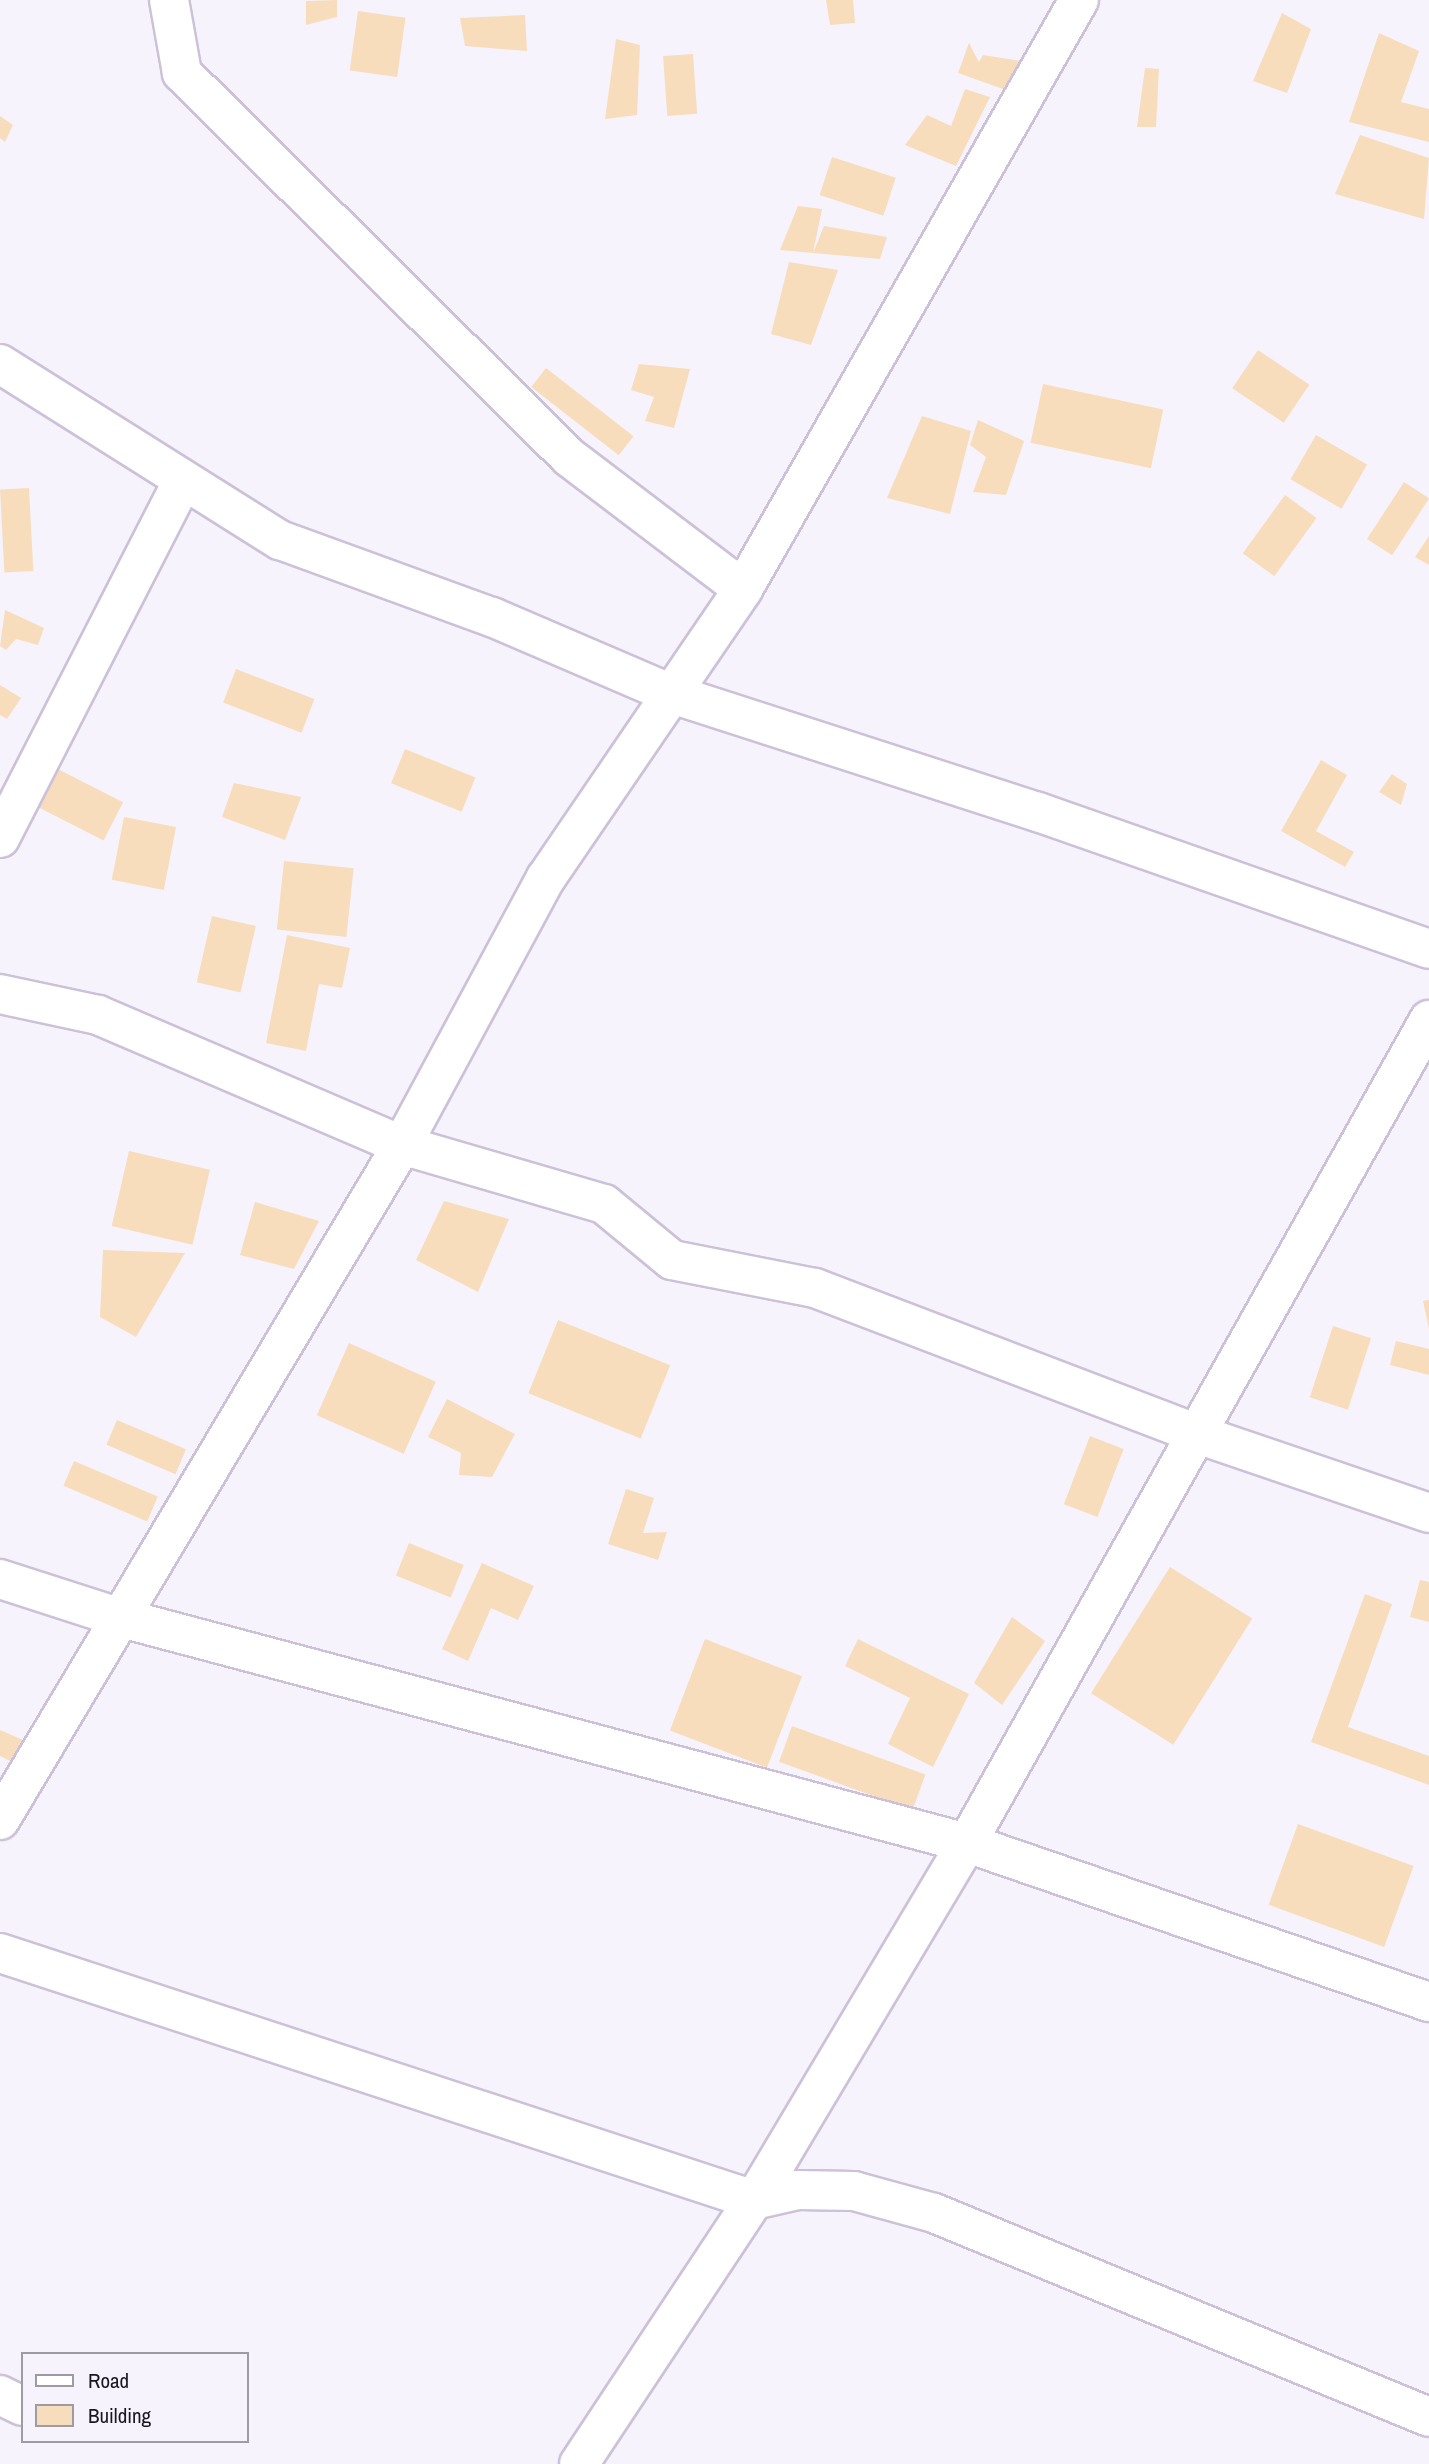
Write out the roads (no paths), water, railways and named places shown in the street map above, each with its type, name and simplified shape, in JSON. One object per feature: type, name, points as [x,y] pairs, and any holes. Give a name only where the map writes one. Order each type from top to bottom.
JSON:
[{"type":"street","points":[[170,0],[181,73],[569,457],[743,589]]},
{"type":"street","points":[[0,1820],[118,1617],[402,1144],[546,878],[743,589],[1079,0]]},
{"type":"street","points":[[0,364],[280,540],[492,617],[671,694],[1429,949]]},
{"type":"street","points":[[0,838],[183,481]]},
{"type":"street","points":[[0,994],[98,1015],[402,1144],[604,1204],[672,1260],[815,1288],[1195,1433],[1429,1513]]},
{"type":"street","points":[[579,2464],[754,2200],[967,1843],[1429,1020]]},
{"type":"street","points":[[0,1579],[118,1617],[967,1843],[1429,2002]]},
{"type":"street","points":[[0,1953],[754,2200],[798,2190],[854,2191],[934,2213],[1429,2417]]},
{"type":"street","points":[[0,2395],[21,2405]]}]
